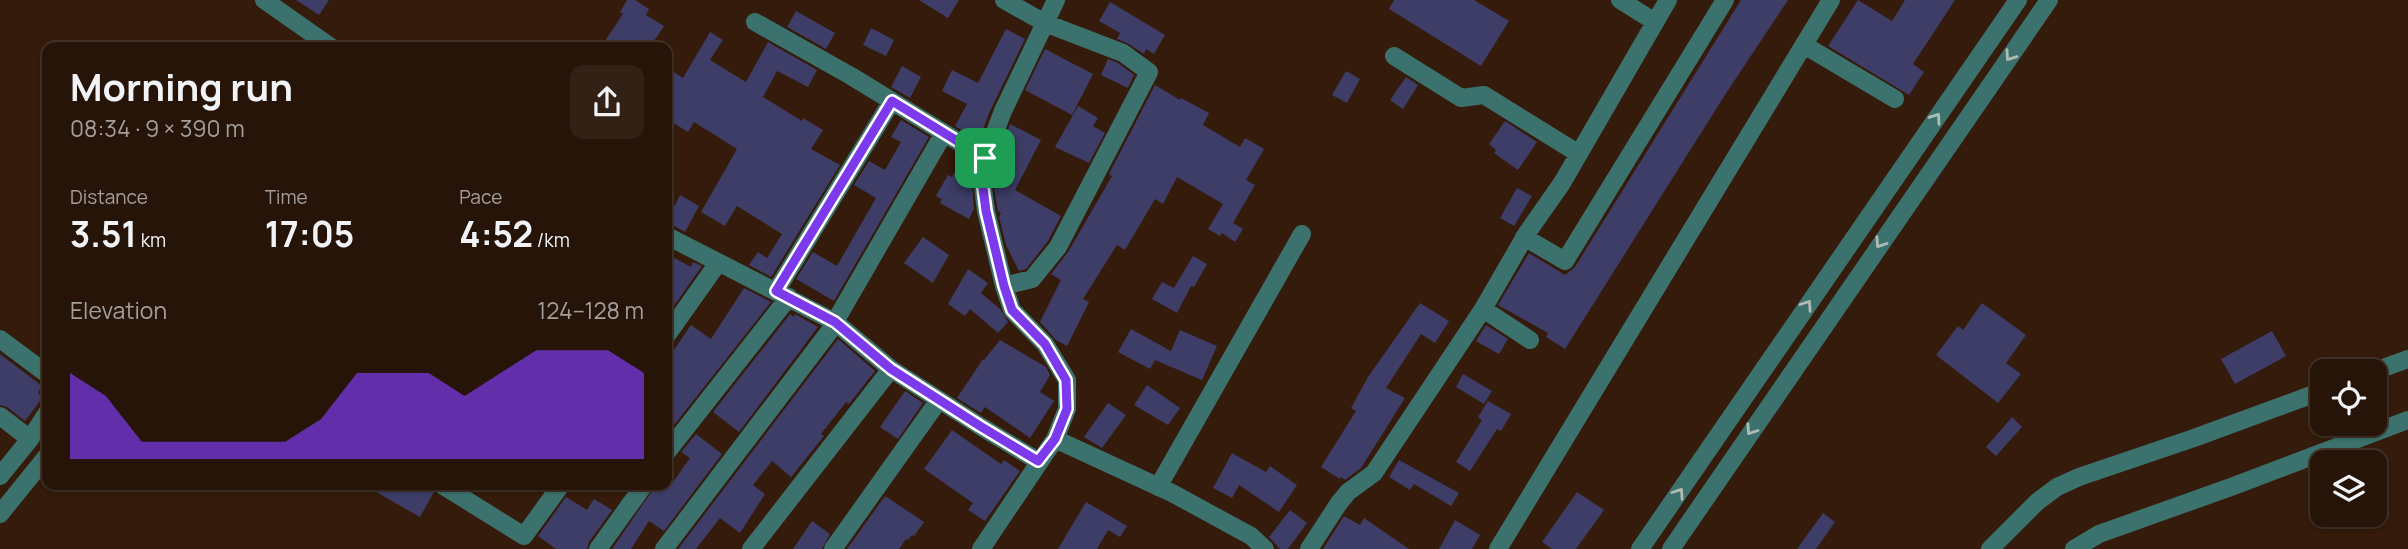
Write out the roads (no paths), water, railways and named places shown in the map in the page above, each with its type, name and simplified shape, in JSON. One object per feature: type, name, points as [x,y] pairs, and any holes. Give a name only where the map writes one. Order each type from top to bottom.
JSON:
[{"type":"street","points":[[265,0],[324,42]]},
{"type":"street","points":[[1004,0],[1045,23],[1123,53],[1149,72],[1058,247],[1032,279],[1004,286]]},
{"type":"street","points":[[981,549],[1055,439],[1067,409],[1066,380],[1045,344],[1012,310],[986,211],[983,188],[985,158],[1008,99],[1056,0]]},
{"type":"street","points":[[1620,0],[1655,22]]},
{"type":"street","points":[[1309,549],[1348,492],[1374,473],[1483,309],[1524,237],[1562,183],[1668,0]]},
{"type":"street","points":[[1524,237],[1565,261],[1726,0]]},
{"type":"street","points":[[1498,549],[1831,0]]},
{"type":"street","points":[[1640,549],[2018,0]]},
{"type":"street","points":[[1671,549],[2049,0]]},
{"type":"street","points":[[755,22],[985,158]]},
{"type":"street","points":[[1804,45],[1895,99]]},
{"type":"street","points":[[1394,56],[1461,98],[1484,94],[1579,154]]},
{"type":"street","points":[[672,445],[782,294],[892,101]]},
{"type":"street","points":[[664,549],[835,322],[944,133]]},
{"type":"street","points":[[1158,486],[1302,234]]},
{"type":"street","points":[[672,239],[835,322],[891,369],[1038,461]]},
{"type":"street","points":[[672,328],[718,263]]},
{"type":"street","points":[[1483,309],[1530,340]]},
{"type":"street","points":[[0,339],[42,370]]},
{"type":"street","points":[[2387,367],[2408,359]]},
{"type":"street","points":[[751,549],[891,369]]},
{"type":"street","points":[[1990,549],[2037,502],[2079,477],[2310,395]]},
{"type":"street","points":[[833,549],[939,400]]},
{"type":"street","points":[[0,416],[30,439]]},
{"type":"street","points":[[2074,549],[2099,534],[2408,420]]},
{"type":"street","points":[[0,476],[42,421]]},
{"type":"street","points":[[1055,439],[1158,486],[1251,536],[1265,549]]},
{"type":"street","points":[[0,514],[42,462]]},
{"type":"street","points":[[450,490],[524,536],[557,490]]},
{"type":"street","points":[[598,549],[639,490]]}]
